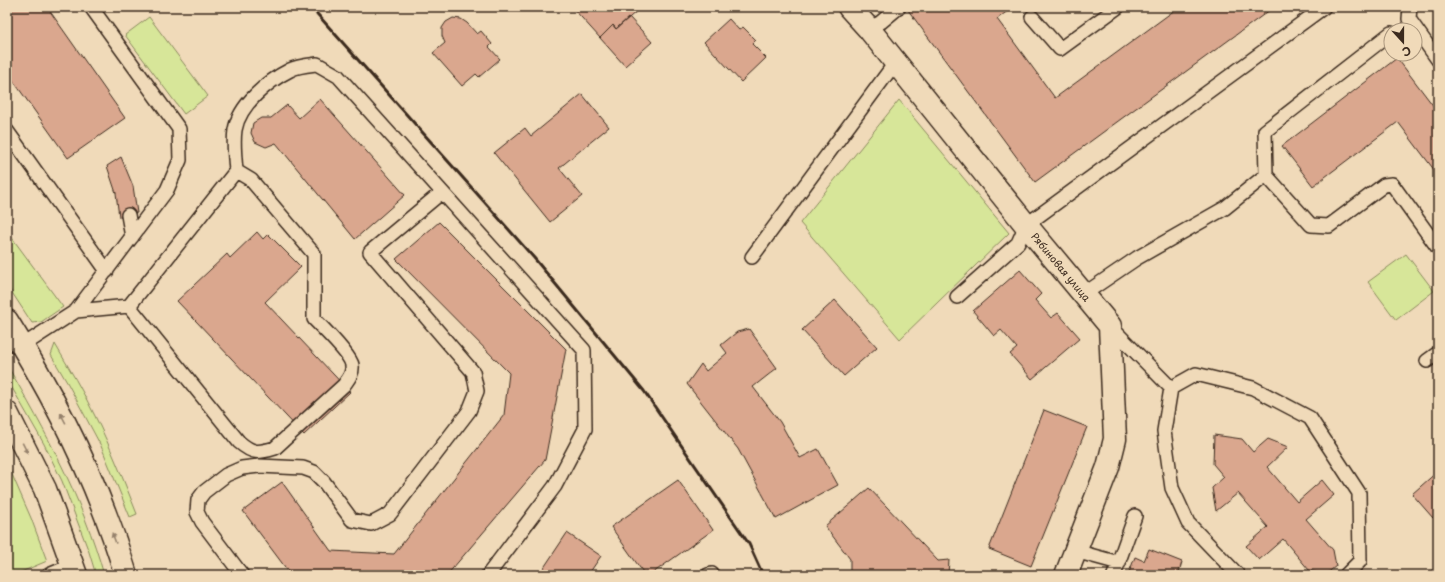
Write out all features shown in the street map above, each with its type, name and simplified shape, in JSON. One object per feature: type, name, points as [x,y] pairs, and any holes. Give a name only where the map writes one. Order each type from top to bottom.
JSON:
[{"type":"street","name":"Рябиновая улица","points":[[849,7],[869,29],[1026,226],[1110,326]]},
{"type":"street","points":[[7,321],[45,384],[89,472],[116,542],[126,575]]},
{"type":"street","points":[[1066,575],[1108,467],[1115,439],[1110,326]]},
{"type":"street","points":[[7,413],[45,489],[75,570]]},
{"type":"lane","points":[[22,346],[76,311],[168,190],[180,160],[179,129],[91,7]]},
{"type":"lane","points":[[869,29],[881,22],[899,7]]},
{"type":"lane","points":[[1032,17],[1060,49],[1118,7]]},
{"type":"lane","points":[[957,297],[1018,243],[1026,226],[1324,7]]},
{"type":"lane","points":[[1402,22],[1410,13],[1438,60]]},
{"type":"lane","points":[[1383,39],[1265,131],[1266,175],[1311,225],[1329,226],[1384,185],[1392,184],[1438,248]]},
{"type":"lane","points":[[752,257],[895,63]]},
{"type":"lane","points":[[76,311],[129,306],[236,171],[235,129],[244,109],[263,88],[291,69],[317,64],[338,76],[584,350],[585,429],[555,486],[488,575]]},
{"type":"lane","points":[[7,131],[107,271]]},
{"type":"lane","points":[[129,306],[248,450],[260,453],[275,448],[344,385],[351,375],[352,364],[346,354],[314,319],[314,254],[251,180],[236,171]]},
{"type":"lane","points":[[1084,294],[1137,258],[1225,208],[1266,175]]},
{"type":"lane","points":[[242,575],[202,522],[197,512],[198,500],[204,492],[226,475],[242,468],[259,466],[303,468],[314,472],[324,482],[352,520],[371,524],[390,514],[469,411],[477,391],[473,372],[370,252],[442,192]]},
{"type":"lane","points":[[128,215],[132,237]]},
{"type":"lane","points":[[1110,326],[1171,388]]},
{"type":"lane","points":[[1427,361],[1438,353]]},
{"type":"lane","points":[[1171,388],[1196,374],[1253,388],[1310,418],[1359,493],[1360,561],[1346,575]]},
{"type":"lane","points":[[1171,388],[1164,432],[1172,488],[1188,523],[1238,575]]},
{"type":"lane","points":[[259,466],[260,453]]},
{"type":"lane","points":[[1075,551],[1116,569],[1135,516]]},
{"type":"lane","points":[[49,575],[75,570]]},
{"type":"green space","points":[[149,17],[208,96],[184,114],[125,35]]},
{"type":"green space","points":[[899,100],[1009,233],[900,339],[800,223]]},
{"type":"green space","points":[[7,231],[63,307],[41,322],[32,323],[7,285]]},
{"type":"green space","points":[[1406,254],[1434,291],[1396,320],[1368,282]]},
{"type":"green space","points":[[55,344],[101,428],[137,514],[130,517],[101,446],[51,355]]},
{"type":"green space","points":[[7,365],[36,416],[62,467],[85,520],[104,575],[96,575],[89,552],[62,481],[44,444],[7,379]]},
{"type":"green space","points":[[7,463],[31,518],[47,561],[14,575],[7,575]]},
{"type":"building","points":[[7,7],[47,7],[125,118],[68,158],[7,72]]},
{"type":"building","points":[[572,7],[634,7],[637,11],[616,29],[613,25],[600,38]]},
{"type":"building","points":[[912,7],[1013,7],[997,19],[1055,98],[1179,7],[1274,7],[1035,182],[908,10]]},
{"type":"building","points":[[629,17],[652,42],[625,66],[600,38],[613,25],[616,29]]},
{"type":"building","points":[[453,18],[461,19],[467,23],[477,34],[481,31],[492,44],[489,47],[500,59],[479,77],[476,74],[462,86],[433,53],[445,43],[442,36],[442,28],[446,22]]},
{"type":"building","points":[[729,19],[739,30],[743,27],[756,40],[752,44],[766,58],[741,82],[704,42]]},
{"type":"building","points":[[1392,62],[1400,62],[1435,108],[1438,106],[1438,175],[1398,122],[1313,186],[1282,146]]},
{"type":"building","points":[[582,94],[609,127],[559,168],[582,196],[550,222],[494,153],[525,128],[531,136]]},
{"type":"building","points":[[320,99],[405,195],[355,239],[276,143],[266,147],[255,142],[251,133],[253,123],[261,118],[271,118],[287,105],[299,118]]},
{"type":"building","points":[[121,157],[133,186],[137,213],[119,217],[116,193],[107,166]]},
{"type":"building","points":[[439,222],[566,349],[545,460],[447,575],[291,575],[243,511],[282,482],[331,551],[394,554],[504,415],[509,373],[396,259]]},
{"type":"building","points":[[257,232],[263,239],[268,234],[301,267],[265,302],[350,392],[304,435],[177,301],[227,254],[230,258]]},
{"type":"building","points":[[1020,270],[1041,294],[1035,300],[1051,318],[1058,313],[1080,338],[1032,379],[1010,354],[1017,348],[1001,330],[994,336],[973,311]]},
{"type":"building","points":[[835,300],[877,347],[844,376],[802,330]]},
{"type":"building","points":[[749,329],[777,368],[753,387],[780,422],[800,458],[818,449],[838,485],[776,519],[738,449],[687,384],[701,364],[706,371],[727,353],[721,345],[737,332]]},
{"type":"building","points":[[1044,410],[1087,427],[1031,566],[989,549]]},
{"type":"building","points":[[1214,435],[1242,439],[1253,452],[1268,439],[1288,447],[1267,467],[1297,502],[1322,480],[1334,495],[1306,519],[1333,550],[1336,566],[1325,575],[1309,570],[1283,539],[1259,560],[1246,546],[1268,527],[1238,493],[1216,511],[1212,488],[1224,477],[1213,464]]},
{"type":"building","points":[[1438,471],[1438,513],[1433,518],[1412,494]]},
{"type":"building","points":[[678,480],[713,530],[650,575],[645,575],[611,527]]},
{"type":"building","points":[[869,488],[938,561],[949,560],[948,575],[850,575],[850,559],[825,526]]},
{"type":"building","points":[[567,533],[601,556],[588,575],[539,575]]},
{"type":"building","points":[[1149,549],[1182,562],[1179,572],[1186,575],[1128,575],[1135,557],[1144,561]]},
{"type":"railway","points":[[311,7],[534,258],[644,391],[749,544],[763,575]]}]
